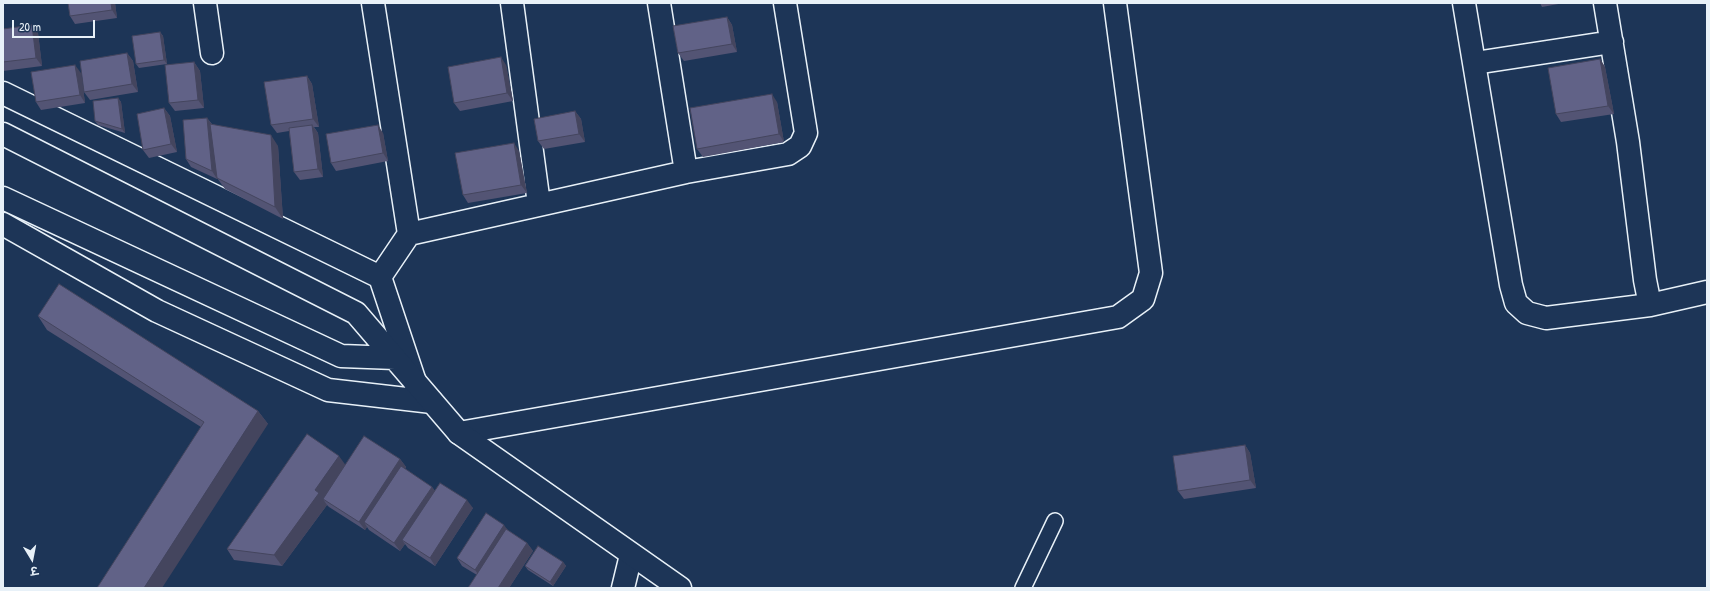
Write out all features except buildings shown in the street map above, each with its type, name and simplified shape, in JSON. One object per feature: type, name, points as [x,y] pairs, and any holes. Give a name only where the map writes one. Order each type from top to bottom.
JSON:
[{"type":"street","points":[[205,3],[212,53]]},
{"type":"street","points":[[373,3],[410,234]]},
{"type":"street","points":[[512,3],[539,204]]},
{"type":"street","points":[[659,3],[686,172]]},
{"type":"street","points":[[380,277],[410,234],[686,172],[788,154],[800,146],[806,133],[805,120],[784,3]]},
{"type":"street","points":[[459,433],[1118,317],[1143,299],[1151,273],[1115,3]]},
{"type":"street","points":[[1464,3],[1511,285],[1516,303],[1527,313],[1546,318],[1650,305],[1707,292]]},
{"type":"street","points":[[1605,3],[1628,142],[1644,280],[1650,305]]},
{"type":"street","points":[[1475,63],[1612,42]]},
{"type":"street","points":[[3,93],[380,277],[416,382]]},
{"type":"street","points":[[3,134],[356,313],[459,433],[680,588]]},
{"type":"street","points":[[3,198],[341,356],[395,358]]},
{"type":"street","points":[[3,224],[157,311],[328,390],[432,402]]},
{"type":"street","points":[[623,588],[631,555]]},
{"type":"lane","points":[[1023,588],[1055,521]]}]
